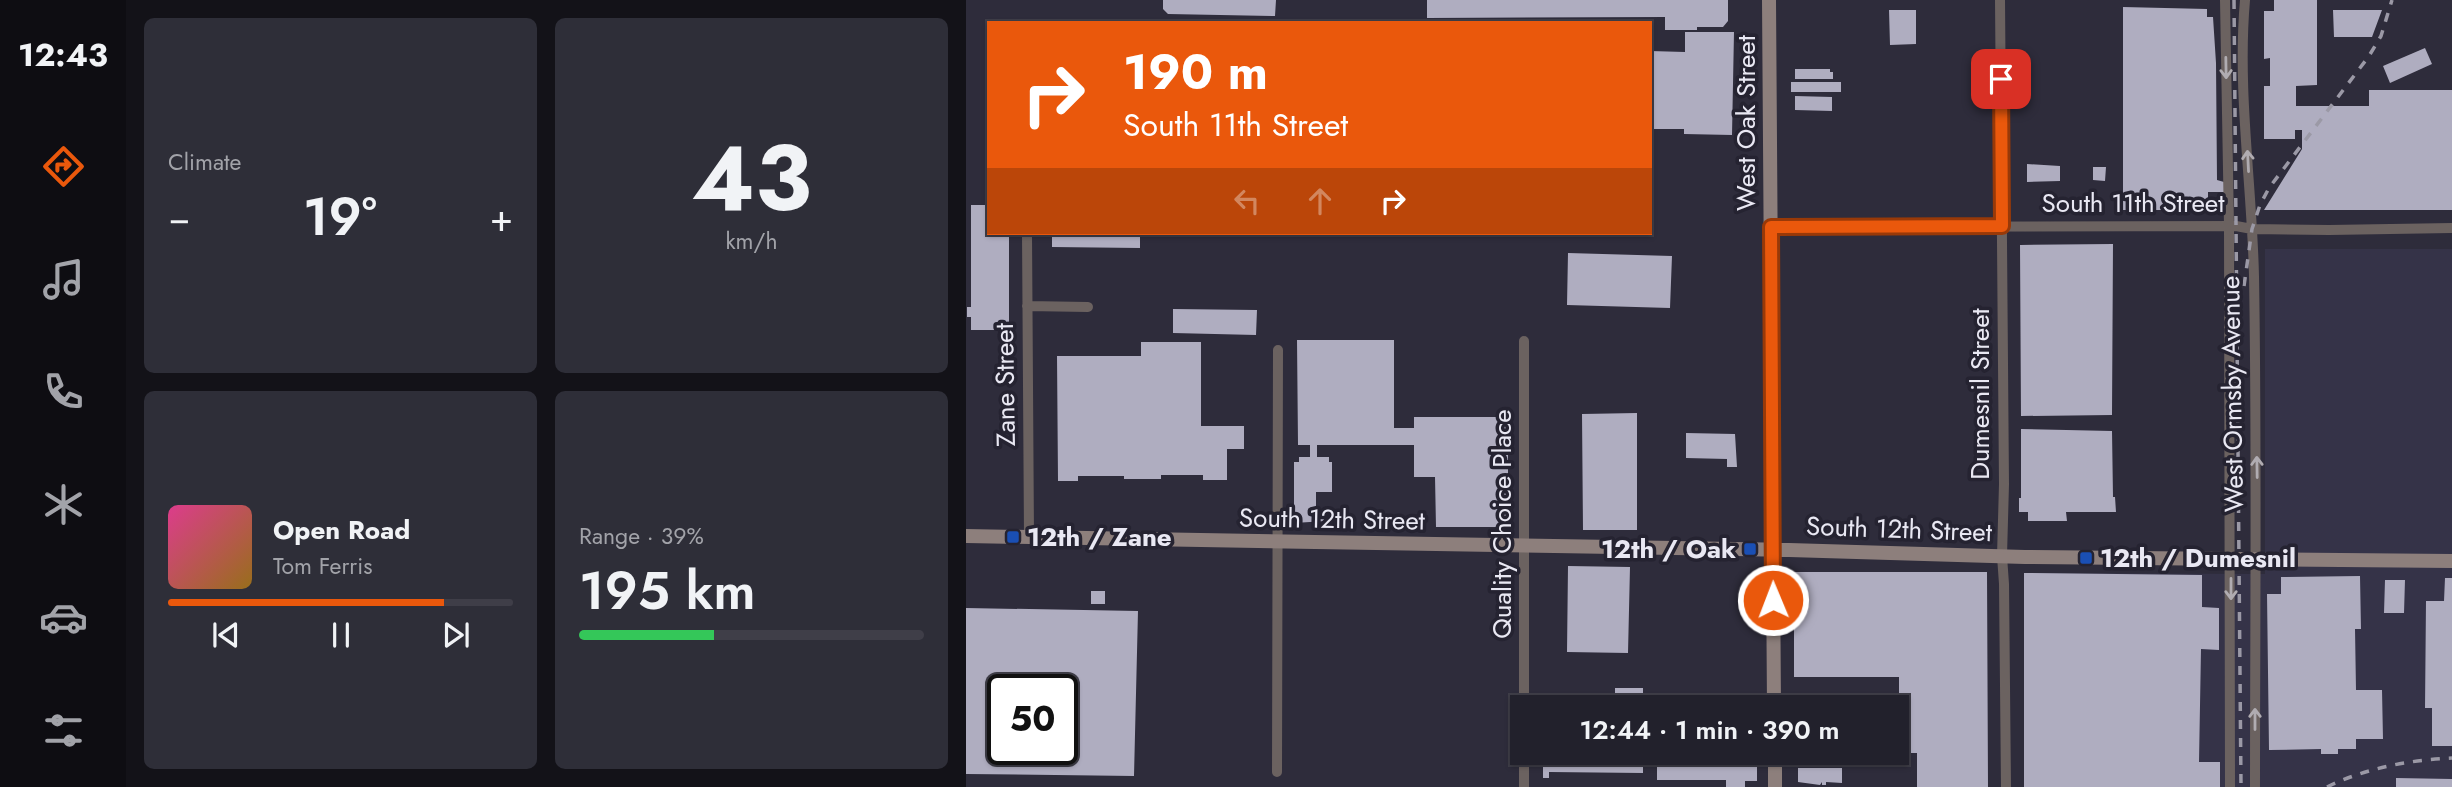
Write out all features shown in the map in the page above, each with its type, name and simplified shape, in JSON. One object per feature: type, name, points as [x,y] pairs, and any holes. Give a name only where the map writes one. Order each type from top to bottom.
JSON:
[{"type":"street","name":"West Oak Street","points":[[1769,0],[1774,695]]},
{"type":"street","name":"Dumesnil Street","points":[[2000,0],[2004,493],[2001,556],[2004,597],[2006,787]]},
{"type":"street","name":"West Ormsby Avenue","points":[[2225,0],[2229,226],[2230,787]]},
{"type":"street","name":"West Ormsby Avenue","points":[[2245,0],[2245,110],[2252,229],[2257,476],[2255,787]]},
{"type":"street","name":"South 11th Street","points":[[1771,227],[2452,228]]},
{"type":"street","name":"Zane Street","points":[[1027,235],[1029,537]]},
{"type":"street","points":[[1027,306],[1088,307]]},
{"type":"street","name":"Quality Choice Place","points":[[1524,341],[1524,695]]},
{"type":"street","points":[[1277,772],[1278,350]]},
{"type":"street","name":"South 12th Street","points":[[966,536],[2255,561],[2452,561]]},
{"type":"street","points":[[1524,765],[1524,787]]},
{"type":"street","points":[[1774,765],[1775,787]]},
{"type":"shaded area","points":[[2265,249],[2452,249],[2452,787],[2024,787],[2024,573],[2265,574]]},
{"type":"building","points":[[1163,0],[1276,0],[1275,16],[1168,14],[1163,9]]},
{"type":"building","points":[[1427,0],[1728,0],[1728,21],[1723,27],[1665,30],[1665,17],[1427,18]]},
{"type":"building","points":[[2274,0],[2317,0],[2317,85],[2296,86],[2296,106],[2369,106],[2369,90],[2452,90],[2452,210],[2264,210],[2302,149],[2302,130],[2295,130],[2295,139],[2264,139],[2264,86],[2270,86],[2270,58],[2264,59],[2264,11],[2274,11]]},
{"type":"building","points":[[2123,7],[2207,9],[2207,17],[2213,17],[2217,180],[2224,182],[2224,192],[2208,192],[2208,210],[2123,210]]},
{"type":"building","points":[[1889,10],[1916,10],[1916,44],[1890,45]]},
{"type":"building","points":[[2333,10],[2382,10],[2372,37],[2334,37]]},
{"type":"building","points":[[1685,32],[1734,32],[1732,135],[1684,134],[1684,129],[1652,129],[1652,51],[1685,52]]},
{"type":"building","points":[[2425,48],[2432,64],[2390,83],[2383,66]]},
{"type":"building","points":[[1795,69],[1830,69],[1833,79],[1795,79]]},
{"type":"building","points":[[1791,82],[1841,82],[1841,92],[1791,92]]},
{"type":"building","points":[[1795,96],[1832,97],[1832,111],[1795,110]]},
{"type":"building","points":[[2027,164],[2060,166],[2060,181],[2027,182]]},
{"type":"building","points":[[2093,167],[2106,167],[2105,181],[2093,180]]},
{"type":"building","points":[[971,205],[987,205],[987,235],[1009,235],[1009,330],[971,330],[971,317],[967,317],[967,307],[971,307]]},
{"type":"building","points":[[1052,235],[1140,235],[1140,248],[1052,247]]},
{"type":"building","points":[[2113,244],[2112,415],[2021,416],[2020,245]]},
{"type":"building","points":[[1568,253],[1672,256],[1670,308],[1567,305]]},
{"type":"building","points":[[1173,309],[1257,310],[1256,335],[1173,333]]},
{"type":"building","points":[[1297,340],[1394,340],[1394,428],[1414,428],[1414,417],[1508,417],[1508,527],[1436,527],[1435,477],[1414,477],[1414,445],[1317,445],[1317,457],[1329,457],[1329,462],[1332,462],[1332,492],[1316,492],[1316,513],[1326,514],[1326,521],[1294,523],[1294,462],[1299,462],[1299,457],[1310,457],[1310,445],[1298,445]]},
{"type":"building","points":[[1141,342],[1201,342],[1201,426],[1244,426],[1244,449],[1227,449],[1227,480],[1203,480],[1203,475],[1161,475],[1161,479],[1078,476],[1078,481],[1058,481],[1057,356],[1141,356]]},
{"type":"building","points":[[1637,413],[1637,530],[1583,530],[1582,414]]},
{"type":"building","points":[[2021,429],[2112,431],[2113,497],[2116,512],[2066,512],[2067,521],[2028,521],[2028,512],[2019,512]]},
{"type":"building","points":[[1686,433],[1735,434],[1737,467],[1727,467],[1727,459],[1686,458]]},
{"type":"building","points":[[1568,566],[1630,567],[1628,653],[1567,652]]},
{"type":"building","points":[[1794,572],[1987,572],[1988,787],[1917,787],[1917,753],[1909,753],[1909,695],[1899,695],[1899,677],[1794,677]]},
{"type":"building","points":[[2024,573],[2202,575],[2202,607],[2219,608],[2219,650],[2201,649],[2199,762],[2220,762],[2220,787],[2024,787]]},
{"type":"building","points":[[2360,576],[2361,629],[2355,629],[2356,690],[2382,690],[2383,739],[2356,739],[2356,749],[2338,749],[2338,754],[2321,754],[2321,749],[2269,750],[2267,594],[2281,594],[2281,577]]},
{"type":"building","points":[[2445,578],[2452,578],[2452,746],[2432,746],[2432,708],[2425,708],[2426,601],[2444,601]]},
{"type":"building","points":[[2385,580],[2405,580],[2404,613],[2384,613]]},
{"type":"building","points":[[1091,591],[1105,591],[1105,604],[1091,604]]},
{"type":"building","points":[[966,608],[1138,611],[1134,776],[966,774]]},
{"type":"building","points":[[1615,688],[1643,688],[1643,695],[1615,695]]},
{"type":"building","points":[[1800,694],[1882,695],[1800,695]]},
{"type":"building","points":[[1543,765],[1643,765],[1643,773],[1549,772],[1549,778],[1543,778]]},
{"type":"building","points":[[1657,765],[1757,765],[1757,781],[1745,781],[1745,787],[1726,787],[1726,780],[1657,780]]},
{"type":"building","points":[[1798,768],[1842,768],[1842,783],[1826,782],[1826,785],[1822,785],[1822,782],[1820,785],[1798,782]]},
{"type":"building","points":[[2396,778],[2452,779],[2452,787],[2396,787]]},
{"type":"railway","points":[[2234,0],[2241,787]]},
{"type":"railway","points":[[2244,286],[2252,229],[2260,205],[2269,188],[2369,56],[2381,36],[2392,0]]},
{"type":"railway","points":[[2327,787],[2388,766],[2452,758]]},
{"type":"place","name":"12th / Zane","points":[[1013,537]]},
{"type":"place","name":"12th / Oak","points":[[1750,549]]},
{"type":"place","name":"12th / Dumesnil","points":[[2086,558]]},
{"type":"route","points":[[1773,600],[1771,227],[2002,226],[2001,79]]}]
